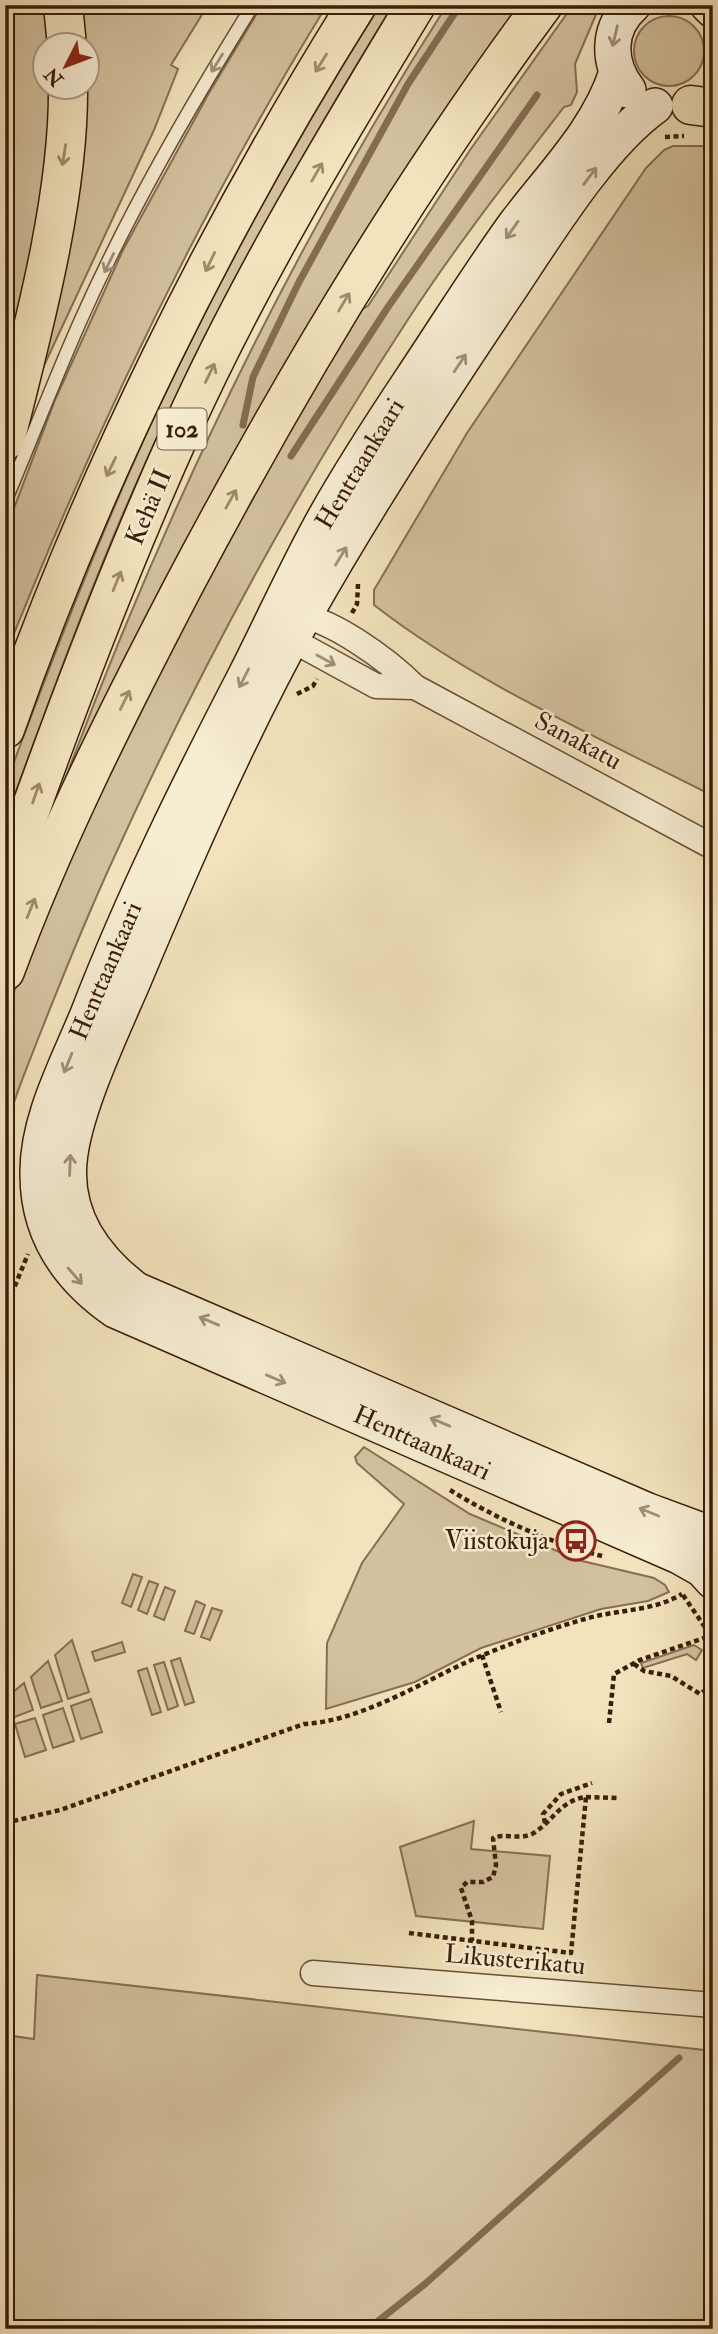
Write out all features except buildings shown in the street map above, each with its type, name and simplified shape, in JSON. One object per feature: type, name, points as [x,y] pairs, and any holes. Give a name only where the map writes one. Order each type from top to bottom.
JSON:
[{"type":"highway","points":[[63,5],[66,32]]},
{"type":"highway","name":"Kehä II","points":[[5,729],[102,485],[208,265],[303,92],[357,5]]},
{"type":"highway","name":"Kehä II","points":[[5,881],[111,596],[183,426],[261,270],[416,5]]},
{"type":"highway","points":[[5,971],[89,772],[207,541],[266,435],[349,294],[440,154],[543,5]]},
{"type":"highway","points":[[5,441],[29,346],[52,229],[68,127],[68,102]]},
{"type":"main road","points":[[633,5],[622,17],[614,34],[612,53],[617,72],[628,90],[687,114]]},
{"type":"main road","points":[[708,5],[713,10]]},
{"type":"main road","name":"Henttaankaari","points":[[617,72],[599,115],[513,229],[326,516],[290,624],[101,1058],[72,1144],[68,1165],[73,1207],[79,1226],[114,1273],[136,1290],[635,1506],[713,1535]]},
{"type":"main road","name":"Henttaankaari","points":[[687,114],[623,132],[547,233],[439,394],[189,782],[149,868],[49,1112],[37,1170],[39,1198],[50,1238],[70,1270],[90,1292],[115,1310],[679,1556],[702,1569],[697,1587]]},
{"type":"street","name":"Sanakatu","points":[[290,624],[387,659],[415,687],[713,847]]},
{"type":"street","name":"Likusterikatu","points":[[313,1973],[713,2004]]},
{"type":"lane","points":[[5,502],[80,323],[138,203],[194,101],[253,5]]},
{"type":"path","points":[[205,5],[210,13]]},
{"type":"path","points":[[5,1310],[33,1245]]},
{"type":"path","points":[[441,1485],[474,1505],[582,1551],[608,1558]]},
{"type":"path","points":[[676,1585],[697,1587]]},
{"type":"path","points":[[609,1723],[614,1674],[633,1664],[711,1637],[697,1587]]},
{"type":"path","points":[[5,1824],[60,1810],[304,1724],[326,1723],[413,1689],[482,1655],[584,1619],[623,1609],[649,1609],[697,1587]]},
{"type":"path","points":[[482,1655],[501,1712]]},
{"type":"path","points":[[633,1664],[644,1671],[671,1676],[700,1694],[713,1685]]},
{"type":"path","points":[[545,1823],[543,1814],[561,1794],[592,1783]]},
{"type":"path","points":[[409,1933],[571,1953],[586,1797]]},
{"type":"path","points":[[471,1941],[472,1921],[461,1894],[464,1884],[493,1877],[496,1865],[493,1838],[531,1834],[573,1799],[618,1798]]},
{"type":"path","points":[[709,2329],[713,2293]]},
{"type":"shaded area","points":[[5,5],[48,5],[51,32],[32,32],[32,102],[53,102],[52,161],[5,380]]},
{"type":"shaded area","points":[[77,5],[198,5],[203,13],[171,65],[178,69],[154,130],[41,372],[78,102],[102,102],[102,32],[79,32]]},
{"type":"shaded area","points":[[262,5],[327,5],[235,162],[152,323],[75,488],[5,656],[5,532],[55,400],[123,250],[209,93]]},
{"type":"shaded area","points":[[380,5],[393,5],[283,191],[215,318],[152,448],[92,590],[5,821],[5,788],[18,751],[81,588],[149,428],[258,213],[317,108]]},
{"type":"shaded area","points":[[447,5],[529,5],[60,793],[141,588],[232,389],[334,194]]},
{"type":"shaded area","points":[[573,5],[600,5],[575,64],[577,92],[571,105],[564,107],[425,293],[325,452],[248,587],[177,724],[101,886],[23,1077],[5,1133],[5,1016],[37,930],[137,709],[304,405],[362,309],[368,306],[470,150]]},
{"type":"shaded area","points":[[676,16],[689,22],[698,31],[702,37],[702,65],[694,76],[683,84],[662,86],[644,76],[636,65],[634,44],[644,26],[655,18]]},
{"type":"shaded area","points":[[673,146],[713,146],[713,796],[496,685],[454,660],[374,605],[374,590],[467,433],[646,168],[664,150]]},
{"type":"shaded area","points":[[364,1447],[470,1514],[578,1560],[654,1578],[665,1585],[669,1592],[648,1601],[601,1609],[481,1648],[415,1682],[326,1709],[327,1643],[362,1563],[404,1504],[357,1463],[355,1457]]},
{"type":"shaded area","points":[[133,1574],[142,1577],[131,1607],[122,1603]]},
{"type":"shaded area","points":[[149,1581],[158,1584],[147,1614],[138,1610]]},
{"type":"shaded area","points":[[165,1587],[175,1591],[164,1620],[154,1616]]},
{"type":"shaded area","points":[[196,1601],[205,1605],[194,1634],[185,1631]]},
{"type":"shaded area","points":[[212,1608],[222,1611],[210,1640],[201,1637]]},
{"type":"shaded area","points":[[72,1640],[89,1692],[68,1699],[55,1655]]},
{"type":"shaded area","points":[[122,1642],[125,1652],[95,1661],[92,1652]]},
{"type":"shaded area","points":[[694,1645],[702,1650],[696,1660],[687,1654],[643,1668],[641,1663]]},
{"type":"shaded area","points":[[180,1658],[194,1702],[185,1705],[171,1661]]},
{"type":"shaded area","points":[[48,1661],[62,1701],[41,1708],[31,1677]]},
{"type":"shaded area","points":[[164,1662],[178,1706],[168,1710],[154,1665]]},
{"type":"shaded area","points":[[147,1668],[161,1712],[152,1715],[138,1671]]},
{"type":"shaded area","points":[[24,1683],[33,1710],[12,1718],[6,1698]]},
{"type":"shaded area","points":[[91,1699],[102,1732],[81,1739],[71,1706]]},
{"type":"shaded area","points":[[63,1708],[74,1741],[53,1748],[43,1715]]},
{"type":"shaded area","points":[[35,1718],[46,1750],[25,1757],[15,1724]]},
{"type":"shaded area","points":[[474,1821],[471,1849],[550,1856],[543,1929],[416,1916],[400,1847]]},
{"type":"shaded area","points":[[37,1975],[713,2051],[709,2161],[713,2162],[713,2329],[5,2329],[5,2035],[34,2039]]},
{"type":"waterway","points":[[243,425],[253,377],[299,282],[408,84],[460,5]]},
{"type":"waterway","points":[[291,456],[388,307],[537,95]]},
{"type":"waterway","points":[[368,2329],[425,2284],[679,2058]]},
{"type":"place","name":"Viistokuja","points":[[576,1541]]}]
